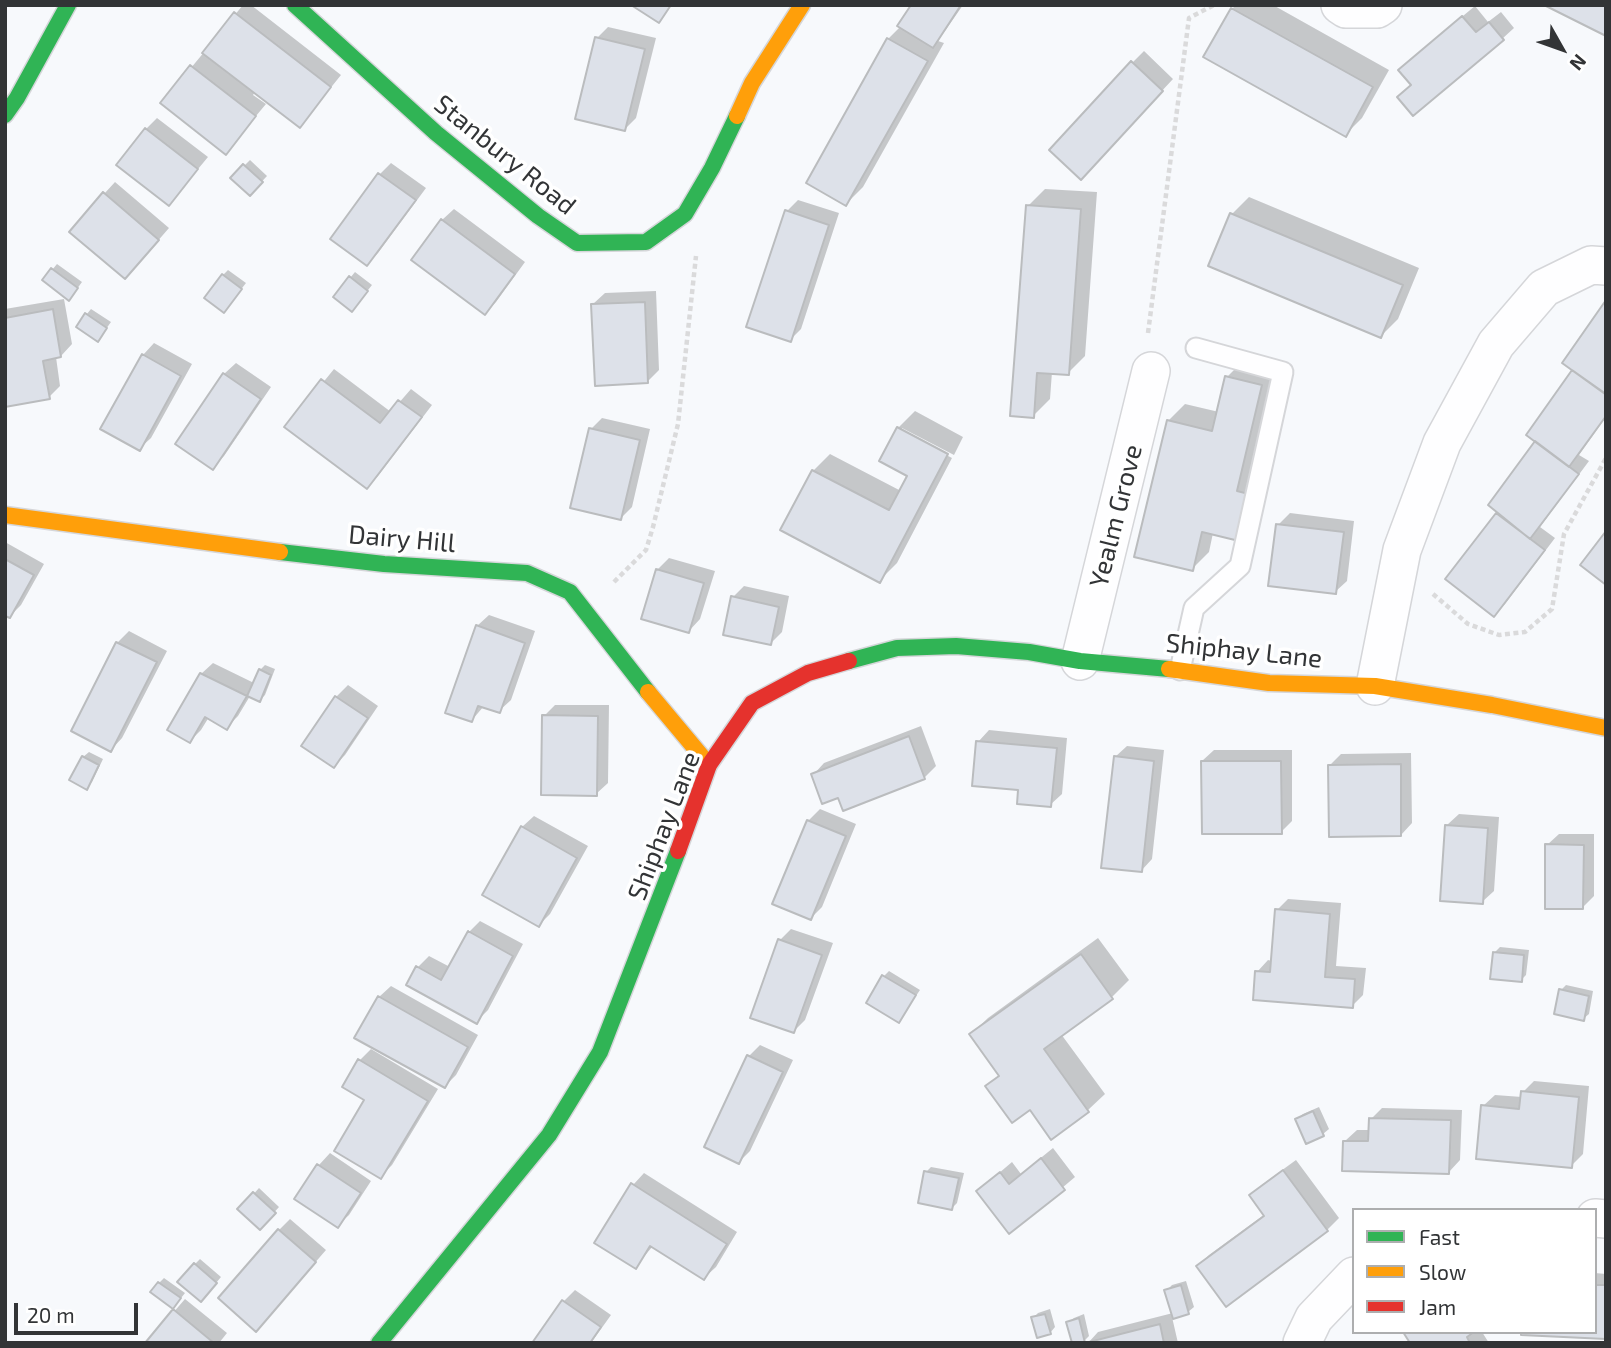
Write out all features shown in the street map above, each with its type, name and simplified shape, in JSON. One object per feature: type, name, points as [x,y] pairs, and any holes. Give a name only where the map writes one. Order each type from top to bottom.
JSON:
[{"type":"street","points":[[5,115],[68,5]]},
{"type":"street","name":"Stanbury Road","points":[[295,5],[436,133],[538,216],[577,243],[646,242],[685,214],[712,168],[752,83],[802,5]]},
{"type":"street","points":[[1340,5],[1346,9],[1377,9],[1383,5]]},
{"type":"street","points":[[1375,687],[1402,550],[1442,443],[1496,344],[1544,288],[1591,265],[1606,266]]},
{"type":"street","name":"Yealm Grove","points":[[1080,661],[1151,371]]},
{"type":"street","name":"Dairy Hill","points":[[5,515],[372,563],[527,573],[570,592],[709,765]]},
{"type":"street","name":"Shiphay Lane","points":[[379,1343],[549,1135],[600,1052],[641,951],[709,765],[752,703],[808,673],[897,649],[956,646],[1029,652],[1080,661],[1180,670],[1269,683],[1375,687],[1492,705],[1606,728]]},
{"type":"street","points":[[1302,1343],[1314,1318],[1352,1278]]},
{"type":"lane","points":[[1180,670],[1194,608],[1240,566],[1283,372],[1196,348]]},
{"type":"path","points":[[1151,371],[1147,334],[1189,18],[1214,5]]},
{"type":"path","points":[[607,587],[646,551],[678,424],[697,247],[677,220]]},
{"type":"path","points":[[1397,577],[1438,596],[1468,624],[1499,635],[1525,632],[1552,609],[1564,534],[1606,458]]},
{"type":"building","points":[[631,5],[671,5],[659,23]]},
{"type":"building","points":[[911,5],[961,5],[933,48],[897,26]]},
{"type":"building","points":[[1544,5],[1606,5],[1606,36]]},
{"type":"building","points":[[1231,8],[1373,87],[1346,137],[1203,57]]},
{"type":"building","points":[[234,12],[331,87],[300,128],[202,53]]},
{"type":"building","points":[[1462,16],[1476,32],[1489,22],[1504,40],[1413,116],[1397,97],[1411,85],[1398,70]]},
{"type":"building","points":[[595,37],[645,49],[625,131],[575,119]]},
{"type":"building","points":[[887,38],[928,61],[846,206],[806,183]]},
{"type":"building","points":[[1131,61],[1163,91],[1081,180],[1049,150]]},
{"type":"building","points":[[190,65],[256,116],[226,155],[160,103]]},
{"type":"building","points":[[145,128],[198,169],[169,206],[116,165]]},
{"type":"building","points":[[243,164],[263,182],[250,196],[230,178]]},
{"type":"building","points":[[378,173],[416,200],[367,266],[330,239]]},
{"type":"building","points":[[103,192],[159,240],[125,279],[69,232]]},
{"type":"building","points":[[1026,205],[1081,209],[1069,375],[1037,373],[1034,418],[1010,416]]},
{"type":"building","points":[[785,210],[829,225],[791,342],[746,327]]},
{"type":"building","points":[[1230,213],[1403,285],[1381,338],[1208,266]]},
{"type":"building","points":[[441,219],[515,274],[485,315],[411,260]]},
{"type":"building","points":[[51,268],[78,288],[69,301],[42,280]]},
{"type":"building","points":[[222,274],[242,289],[224,313],[204,298]]},
{"type":"building","points":[[349,276],[368,291],[352,312],[333,297]]},
{"type":"building","points":[[1606,300],[1606,393],[1605,394],[1562,363]]},
{"type":"building","points":[[645,302],[648,383],[595,386],[591,304]]},
{"type":"building","points":[[53,309],[61,357],[43,361],[50,399],[5,407],[5,318]]},
{"type":"building","points":[[85,313],[107,328],[98,342],[76,327]]},
{"type":"building","points":[[142,354],[181,376],[140,451],[100,429]]},
{"type":"building","points":[[1572,370],[1606,394],[1606,416],[1569,467],[1526,435]]},
{"type":"building","points":[[223,373],[261,399],[213,470],[175,444]]},
{"type":"building","points":[[1225,376],[1262,385],[1237,491],[1249,494],[1239,541],[1202,532],[1193,571],[1134,557],[1167,420],[1212,431]]},
{"type":"building","points":[[321,379],[380,423],[398,400],[422,417],[367,489],[284,427]]},
{"type":"building","points":[[897,427],[948,454],[880,583],[780,530],[812,470],[889,510],[907,476],[879,461]]},
{"type":"building","points":[[589,428],[640,440],[621,520],[570,508]]},
{"type":"building","points":[[1535,441],[1579,474],[1530,539],[1488,505]]},
{"type":"building","points":[[1496,513],[1545,550],[1494,617],[1445,579]]},
{"type":"building","points":[[1276,524],[1344,532],[1336,594],[1268,586]]},
{"type":"building","points":[[1606,531],[1606,585],[1580,565]]},
{"type":"building","points":[[5,559],[34,575],[10,618],[5,616]]},
{"type":"building","points":[[656,569],[704,583],[689,633],[641,619]]},
{"type":"building","points":[[731,596],[779,607],[771,645],[723,635]]},
{"type":"building","points":[[476,625],[525,643],[500,713],[478,706],[472,722],[445,713]]},
{"type":"building","points":[[116,642],[157,662],[111,752],[71,731]]},
{"type":"building","points":[[259,669],[271,675],[260,702],[247,696]]},
{"type":"building","points":[[200,673],[247,696],[227,730],[205,717],[190,743],[167,730]]},
{"type":"building","points":[[335,696],[368,718],[334,768],[301,746]]},
{"type":"building","points":[[542,715],[598,716],[597,796],[541,795]]},
{"type":"building","points":[[909,736],[925,779],[843,811],[838,798],[822,804],[811,774]]},
{"type":"building","points":[[976,741],[1057,748],[1051,807],[1017,804],[1018,790],[972,786]]},
{"type":"building","points":[[82,756],[99,765],[87,790],[69,780]]},
{"type":"building","points":[[1114,756],[1154,761],[1142,872],[1101,868]]},
{"type":"building","points":[[1201,761],[1281,761],[1282,834],[1202,834]]},
{"type":"building","points":[[1401,764],[1401,836],[1329,837],[1328,765]]},
{"type":"building","points":[[807,820],[846,836],[811,920],[772,904]]},
{"type":"building","points":[[1445,825],[1488,828],[1483,904],[1440,901]]},
{"type":"building","points":[[521,826],[577,858],[539,927],[482,895]]},
{"type":"building","points":[[1545,844],[1584,845],[1583,909],[1545,909]]},
{"type":"building","points":[[1275,909],[1330,914],[1325,977],[1355,979],[1353,1008],[1253,1000],[1255,971],[1270,972]]},
{"type":"building","points":[[468,931],[513,956],[477,1024],[406,985],[416,966],[441,980]]},
{"type":"building","points":[[778,939],[822,955],[794,1033],[750,1018]]},
{"type":"building","points":[[1493,952],[1524,955],[1522,982],[1490,979]]},
{"type":"building","points":[[1081,954],[1113,999],[1044,1049],[1089,1112],[1051,1140],[1030,1110],[1012,1123],[985,1086],[999,1076],[969,1034]]},
{"type":"building","points":[[882,975],[916,995],[899,1023],[866,1003]]},
{"type":"building","points":[[1559,989],[1589,996],[1584,1021],[1554,1014]]},
{"type":"building","points":[[378,996],[468,1047],[445,1088],[354,1038]]},
{"type":"building","points":[[747,1055],[783,1072],[739,1164],[704,1147]]},
{"type":"building","points":[[358,1059],[428,1101],[381,1179],[334,1151],[364,1100],[342,1087]]},
{"type":"building","points":[[1521,1091],[1579,1097],[1572,1168],[1476,1159],[1481,1105],[1519,1109]]},
{"type":"building","points":[[1313,1111],[1324,1136],[1306,1144],[1295,1119]]},
{"type":"building","points":[[1369,1118],[1451,1120],[1449,1174],[1342,1171],[1343,1141],[1368,1141]]},
{"type":"building","points":[[1041,1158],[1065,1190],[1009,1234],[976,1191],[1000,1172],[1009,1184]]},
{"type":"building","points":[[317,1164],[361,1193],[338,1228],[294,1199]]},
{"type":"building","points":[[1283,1170],[1328,1231],[1226,1307],[1196,1266],[1264,1216],[1249,1195]]},
{"type":"building","points":[[924,1171],[959,1178],[952,1210],[918,1203]]},
{"type":"building","points":[[631,1183],[727,1244],[704,1280],[650,1246],[636,1269],[594,1243]]},
{"type":"building","points":[[253,1192],[276,1213],[260,1230],[237,1209]]},
{"type":"building","points":[[278,1229],[316,1262],[256,1332],[218,1298]]},
{"type":"building","points":[[194,1263],[217,1283],[201,1302],[177,1282]]},
{"type":"building","points":[[158,1282],[181,1298],[173,1309],[150,1292]]},
{"type":"building","points":[[1181,1285],[1189,1314],[1173,1319],[1164,1290]]},
{"type":"building","points":[[1597,1285],[1606,1285],[1606,1339],[1521,1335],[1597,1334]]},
{"type":"building","points":[[562,1300],[601,1327],[590,1343],[532,1343]]},
{"type":"building","points":[[173,1309],[214,1343],[145,1343]]},
{"type":"building","points":[[1045,1314],[1051,1334],[1037,1338],[1031,1317]]},
{"type":"building","points":[[1079,1318],[1085,1343],[1072,1343],[1066,1322]]},
{"type":"building","points":[[1160,1324],[1164,1343],[1085,1343]]},
{"type":"building","points":[[1404,1334],[1471,1334],[1467,1337],[1470,1343],[1410,1343]]},
{"type":"traffic: fast","points":[[5,115],[68,5]]},
{"type":"traffic: fast","points":[[295,5],[436,133],[538,216],[577,243],[646,242],[685,214],[712,168],[737,116]]},
{"type":"traffic: fast","points":[[280,552],[384,564],[527,573],[570,592],[648,692]]},
{"type":"traffic: fast","points":[[849,661],[897,648],[956,646],[1169,669]]},
{"type":"traffic: fast","points":[[379,1343],[549,1135],[600,1052],[678,851]]},
{"type":"traffic: slow","points":[[737,116],[752,83],[802,5]]},
{"type":"traffic: slow","points":[[5,515],[280,552]]},
{"type":"traffic: slow","points":[[1169,669],[1269,683],[1375,686],[1492,705],[1606,728]]},
{"type":"traffic: slow","points":[[648,692],[709,765]]},
{"type":"traffic: jam","points":[[678,851],[709,765],[752,703],[808,673],[849,661]]}]
